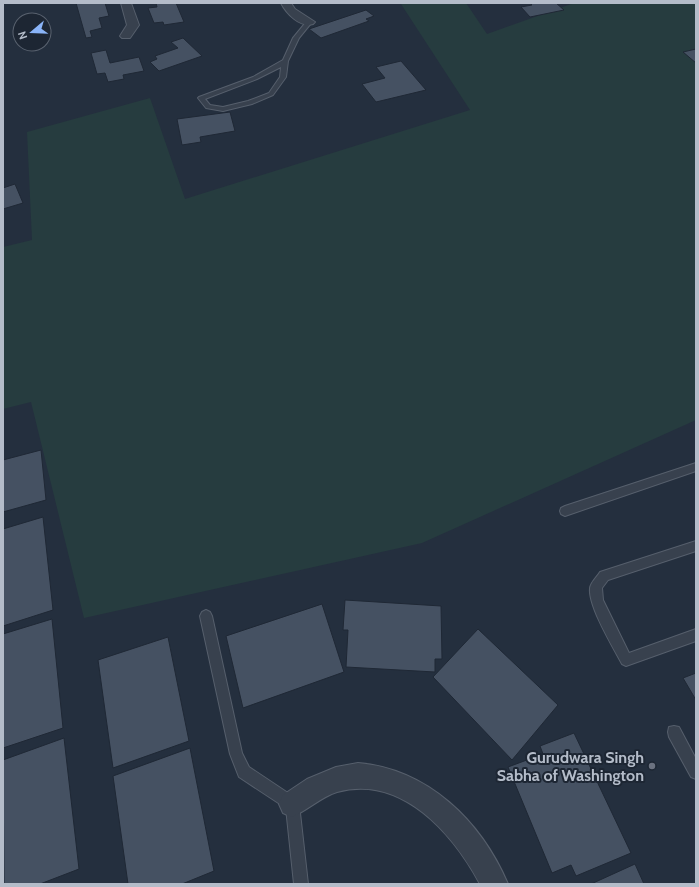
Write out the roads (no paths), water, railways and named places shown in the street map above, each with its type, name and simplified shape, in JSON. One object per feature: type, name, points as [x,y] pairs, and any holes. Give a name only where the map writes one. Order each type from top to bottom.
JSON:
[{"type":"street","points":[[126,3],[133,25],[126,36]]},
{"type":"street","points":[[286,3],[291,11],[309,22]]},
{"type":"street","points":[[292,804],[316,788],[343,778],[368,776],[397,784],[426,800],[456,825],[486,867],[494,884]]},
{"type":"lane","points":[[285,61],[283,77],[271,94],[250,103],[223,109],[208,107],[201,98],[252,80],[274,69],[285,61],[292,50],[296,38],[309,22]]},
{"type":"lane","points":[[565,511],[696,467]]},
{"type":"lane","points":[[696,546],[604,576],[596,587],[597,601],[626,660],[696,635]]},
{"type":"lane","points":[[206,616],[236,754],[244,772],[292,804],[301,884]]},
{"type":"lane","points":[[674,732],[696,772]]},
{"type":"place","name":"Gurudwara Singh Sabha of Washington","points":[[652,766]]}]
